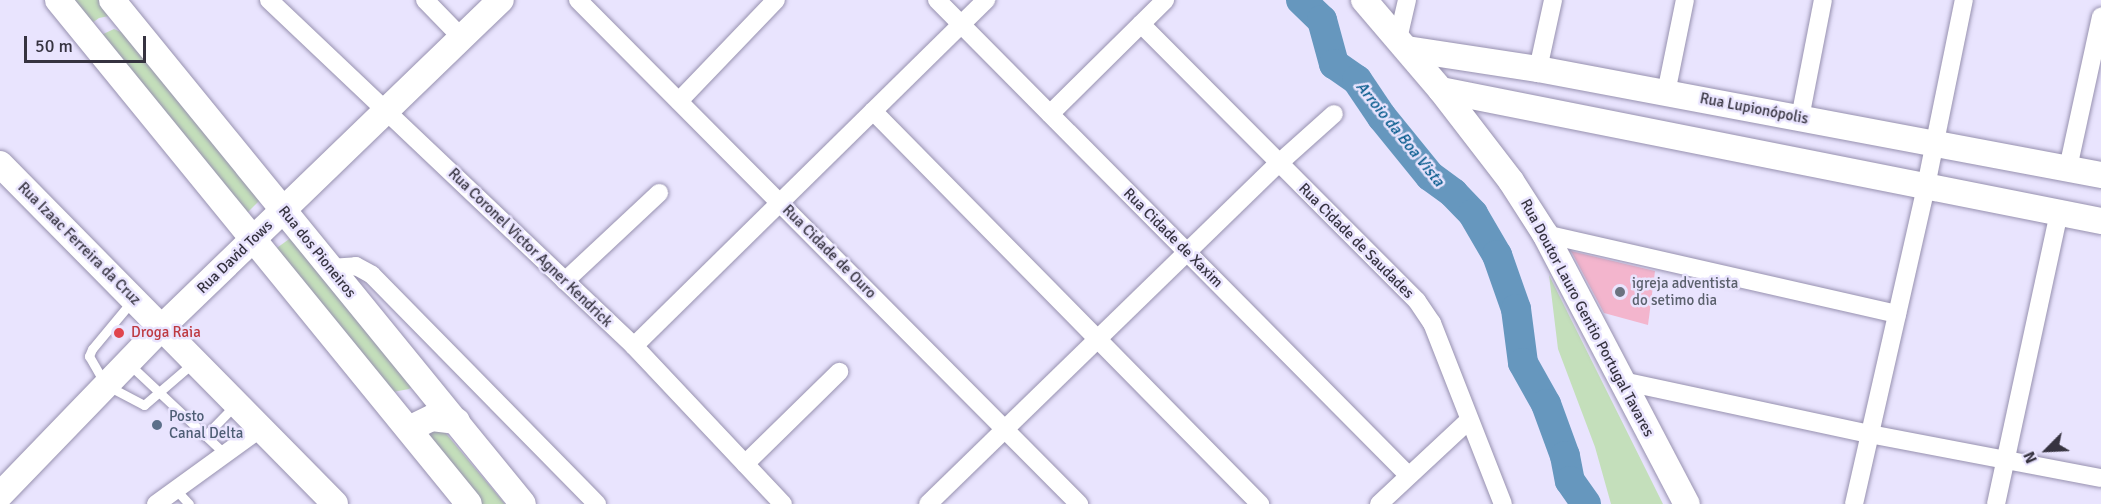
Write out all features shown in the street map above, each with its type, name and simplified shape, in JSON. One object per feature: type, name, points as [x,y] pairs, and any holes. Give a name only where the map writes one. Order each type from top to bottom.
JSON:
[{"type":"street","points":[[58,0],[469,504]]},
{"type":"street","name":"Rua dos Pioneiros","points":[[112,0],[523,504]]},
{"type":"street","name":"Rua Coronel Victor Agner Kendrick","points":[[269,0],[634,346],[783,504]]},
{"type":"street","points":[[425,0],[461,37]]},
{"type":"street","name":"Rua David Tows","points":[[0,495],[162,327],[501,0]]},
{"type":"street","name":"Rua Cidade de Ouro","points":[[578,0],[1079,504]]},
{"type":"street","points":[[679,101],[776,0]]},
{"type":"street","name":"Rua Cidade de Xaxim","points":[[937,0],[1408,475]]},
{"type":"street","points":[[634,346],[986,0]]},
{"type":"street","points":[[1050,114],[1165,0]]},
{"type":"street","name":"Rua Doutor Lauro Gentio Portugal Tavares","points":[[1364,0],[1441,90],[1511,181],[1545,234],[1687,504]]},
{"type":"street","points":[[1402,44],[1407,0]]},
{"type":"street","points":[[1538,69],[1552,0]]},
{"type":"street","points":[[1666,93],[1685,0]]},
{"type":"street","points":[[1800,118],[1823,0]]},
{"type":"street","points":[[1854,504],[1926,186],[1964,0]]},
{"type":"street","points":[[2068,168],[2101,17]]},
{"type":"street","name":"Rua Cidade de Saudades","points":[[1141,24],[1417,301],[1432,323],[1503,504]]},
{"type":"street","points":[[87,35],[111,25],[134,28]]},
{"type":"street","name":"Rua Lupionópolis","points":[[1402,44],[2101,175]]},
{"type":"street","points":[[1441,90],[2101,221]]},
{"type":"street","points":[[873,111],[1260,504]]},
{"type":"street","points":[[928,504],[1278,164],[1334,114]]},
{"type":"street","name":"Rua Izaac Ferreira da Cruz","points":[[0,164],[335,504]]},
{"type":"street","points":[[565,281],[659,193]]},
{"type":"street","points":[[1996,504],[2059,213]]},
{"type":"street","points":[[1545,234],[1897,314]]},
{"type":"street","points":[[330,268],[356,266],[372,275],[597,504]]},
{"type":"street","points":[[745,464],[839,372]]},
{"type":"street","points":[[1622,381],[1870,434],[2101,478]]},
{"type":"street","points":[[381,394],[405,398],[428,386]]},
{"type":"street","points":[[409,429],[432,418],[457,421]]},
{"type":"street","points":[[1379,504],[1469,420]]},
{"type":"street","points":[[156,504],[261,428]]},
{"type":"lane","points":[[134,298],[92,349],[89,356],[106,385],[144,405],[195,362]]},
{"type":"lane","points":[[128,363],[225,454]]},
{"type":"lane","points":[[205,436],[237,404]]},
{"type":"lane","points":[[176,490],[189,504]]},
{"type":"green space","points":[[68,0],[102,0],[114,15],[99,18],[88,26]]},
{"type":"green space","points":[[114,29],[123,33],[262,198],[243,217],[99,36]]},
{"type":"green space","points":[[296,234],[415,384],[409,389],[393,392],[270,253]]},
{"type":"green space","points":[[1549,275],[1663,504],[1611,504],[1595,447],[1558,349]]},
{"type":"green space","points":[[426,429],[443,430],[505,504],[471,504],[416,436]]},
{"type":"building","name":"igreja adventista do setimo dia","points":[[1571,251],[1655,271],[1648,325],[1604,313]]},
{"type":"waterway","name":"Arroio da Boa Vista","points":[[1301,0],[1322,20],[1334,64],[1357,80],[1382,117],[1430,176],[1453,193],[1473,214],[1497,255],[1516,309],[1523,363],[1546,404],[1565,456],[1570,481],[1586,504]]},
{"type":"place","name":"igreja adventista do setimo dia","points":[[1620,292]]},
{"type":"place","name":"Droga Raia","points":[[119,333]]},
{"type":"place","name":"Posto Canal Delta","points":[[157,425]]}]
